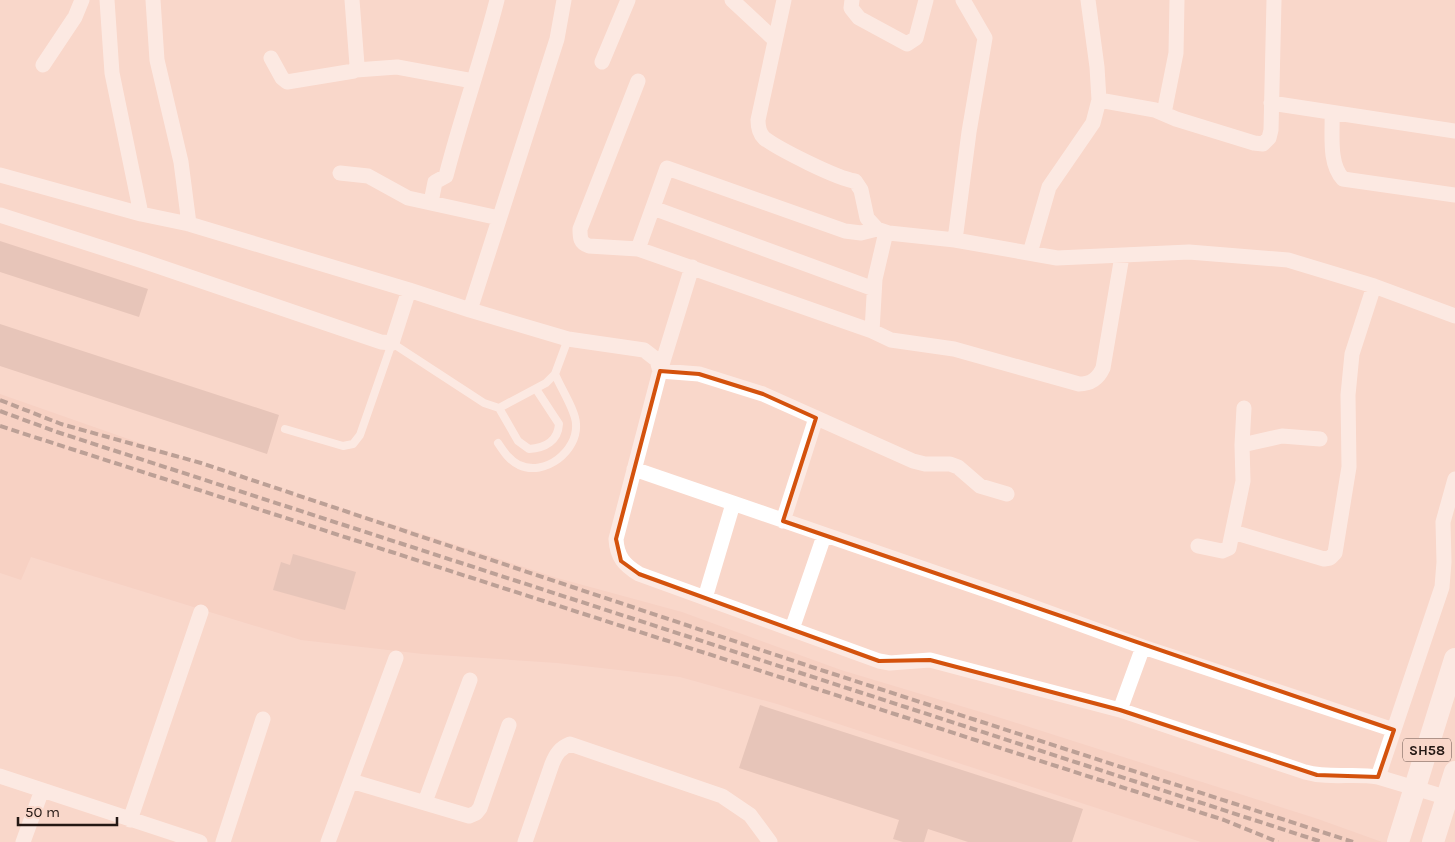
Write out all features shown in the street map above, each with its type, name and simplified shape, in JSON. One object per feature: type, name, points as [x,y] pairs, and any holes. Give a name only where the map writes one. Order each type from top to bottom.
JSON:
[{"type":"main road","name":"SH58","points":[[1398,842],[1455,659]]},
{"type":"main road","name":"SH58","points":[[1433,842],[1455,772]]},
{"type":"street","points":[[44,65],[76,17],[82,0]]},
{"type":"street","points":[[107,0],[112,73],[141,214]]},
{"type":"street","points":[[154,0],[156,60],[181,162],[188,224]]},
{"type":"street","points":[[352,0],[356,70]]},
{"type":"street","points":[[431,202],[435,182],[446,176],[497,0]]},
{"type":"street","points":[[470,310],[557,39],[564,0]]},
{"type":"street","points":[[602,62],[628,0]]},
{"type":"street","points":[[732,0],[775,40]]},
{"type":"street","points":[[784,0],[758,120],[759,131],[779,148],[855,181],[861,190],[868,218],[882,231]]},
{"type":"street","points":[[852,0],[851,8],[859,18],[907,44],[916,38],[926,0]]},
{"type":"street","points":[[955,240],[969,132],[985,38],[963,0]]},
{"type":"street","points":[[1030,253],[1034,233],[1049,187],[1092,123],[1099,100],[1097,67],[1088,0]]},
{"type":"street","points":[[1164,113],[1176,53],[1177,0]]},
{"type":"street","points":[[1099,100],[1143,107],[1254,143],[1263,144],[1269,138],[1271,130],[1274,0]]},
{"type":"street","points":[[271,58],[282,78],[287,82],[356,70],[397,67],[473,81]]},
{"type":"street","points":[[638,81],[580,229],[580,239],[583,244],[638,249],[872,331],[891,340],[954,349],[1079,384],[1087,384],[1100,376],[1103,368],[1122,256]]},
{"type":"street","points":[[1271,103],[1455,131]]},
{"type":"street","points":[[1332,113],[1334,162],[1338,173],[1343,179],[1455,195]]},
{"type":"street","points":[[638,249],[667,168],[845,231],[860,233],[882,231],[955,240],[1057,258],[1189,252],[1288,260],[1374,286],[1455,316]]},
{"type":"street","points":[[340,173],[368,176],[408,198],[499,218]]},
{"type":"street","points":[[0,175],[141,214],[188,224],[568,338],[644,350],[657,360],[660,371]]},
{"type":"street","points":[[653,208],[874,289]]},
{"type":"street","points":[[0,216],[143,261],[381,342],[392,344],[409,290]]},
{"type":"street","points":[[872,331],[874,289],[882,231]]},
{"type":"street","points":[[692,268],[660,371],[616,539],[617,552],[621,561],[639,574],[880,661],[890,663],[930,660],[1120,710],[1317,776],[1378,777],[1455,800]]},
{"type":"street","points":[[1233,532],[1324,558],[1330,558],[1336,553],[1349,467],[1348,395],[1352,354],[1374,286]]},
{"type":"street","points":[[660,371],[699,374],[743,387],[913,461],[925,464],[950,464],[958,467],[980,486],[1007,494]]},
{"type":"street","points":[[1198,546],[1226,550],[1233,532],[1243,481],[1244,408]]},
{"type":"street","points":[[783,521],[816,418]]},
{"type":"street","points":[[1242,445],[1282,436],[1320,439]]},
{"type":"street","points":[[634,469],[824,536],[1003,596],[1143,647],[1394,730]]},
{"type":"street","points":[[1378,777],[1442,587],[1444,522],[1455,479]]},
{"type":"street","points":[[705,598],[733,504]]},
{"type":"street","points":[[792,629],[824,536]]},
{"type":"street","points":[[130,820],[201,612]]},
{"type":"street","points":[[1120,710],[1143,647]]},
{"type":"street","points":[[328,842],[396,658]]},
{"type":"street","points":[[425,802],[470,680]]},
{"type":"street","points":[[223,842],[263,719]]},
{"type":"street","points":[[351,781],[469,816],[476,813],[480,808],[509,725]]},
{"type":"street","points":[[525,842],[552,764],[563,747],[570,744],[722,796],[750,815],[770,842]]},
{"type":"street","points":[[0,776],[200,842]]},
{"type":"street","points":[[24,842],[42,790]]},
{"type":"lane","points":[[499,408],[536,389],[555,374],[568,338]]},
{"type":"lane","points":[[285,430],[343,446],[353,444],[360,435],[392,344],[484,402],[499,408],[518,441],[529,449],[541,448],[555,438],[559,424],[536,389]]},
{"type":"lane","points":[[498,443],[510,459],[525,467],[539,468],[568,451],[573,442],[576,424],[555,374]]},
{"type":"highlighted area","points":[[660,371],[699,374],[763,394],[816,418],[783,521],[1394,730],[1378,777],[1317,775],[1120,710],[930,660],[879,661],[639,574],[621,561],[616,539]]},
{"type":"shaded area","points":[[0,394],[231,475],[392,524],[557,578],[682,612],[841,670],[1004,719],[1318,819],[1382,842],[1201,842],[777,704],[680,677],[557,663],[423,654],[301,640],[31,557],[21,580],[0,573]]},
{"type":"building","points":[[0,241],[148,289],[139,317],[0,272]]},
{"type":"building","points":[[0,324],[279,415],[267,454],[0,366]]},
{"type":"building","points":[[293,554],[356,572],[345,610],[273,590],[281,562],[290,565]]},
{"type":"building","points":[[760,705],[1083,809],[1072,842],[968,842],[928,829],[924,842],[903,842],[893,839],[899,820],[739,768]]},
{"type":"railway","points":[[0,400],[61,424],[201,463],[815,668],[1353,842]]},
{"type":"railway","points":[[0,411],[57,432],[1322,842]]},
{"type":"railway","points":[[0,426],[1224,820],[1278,842]]}]
